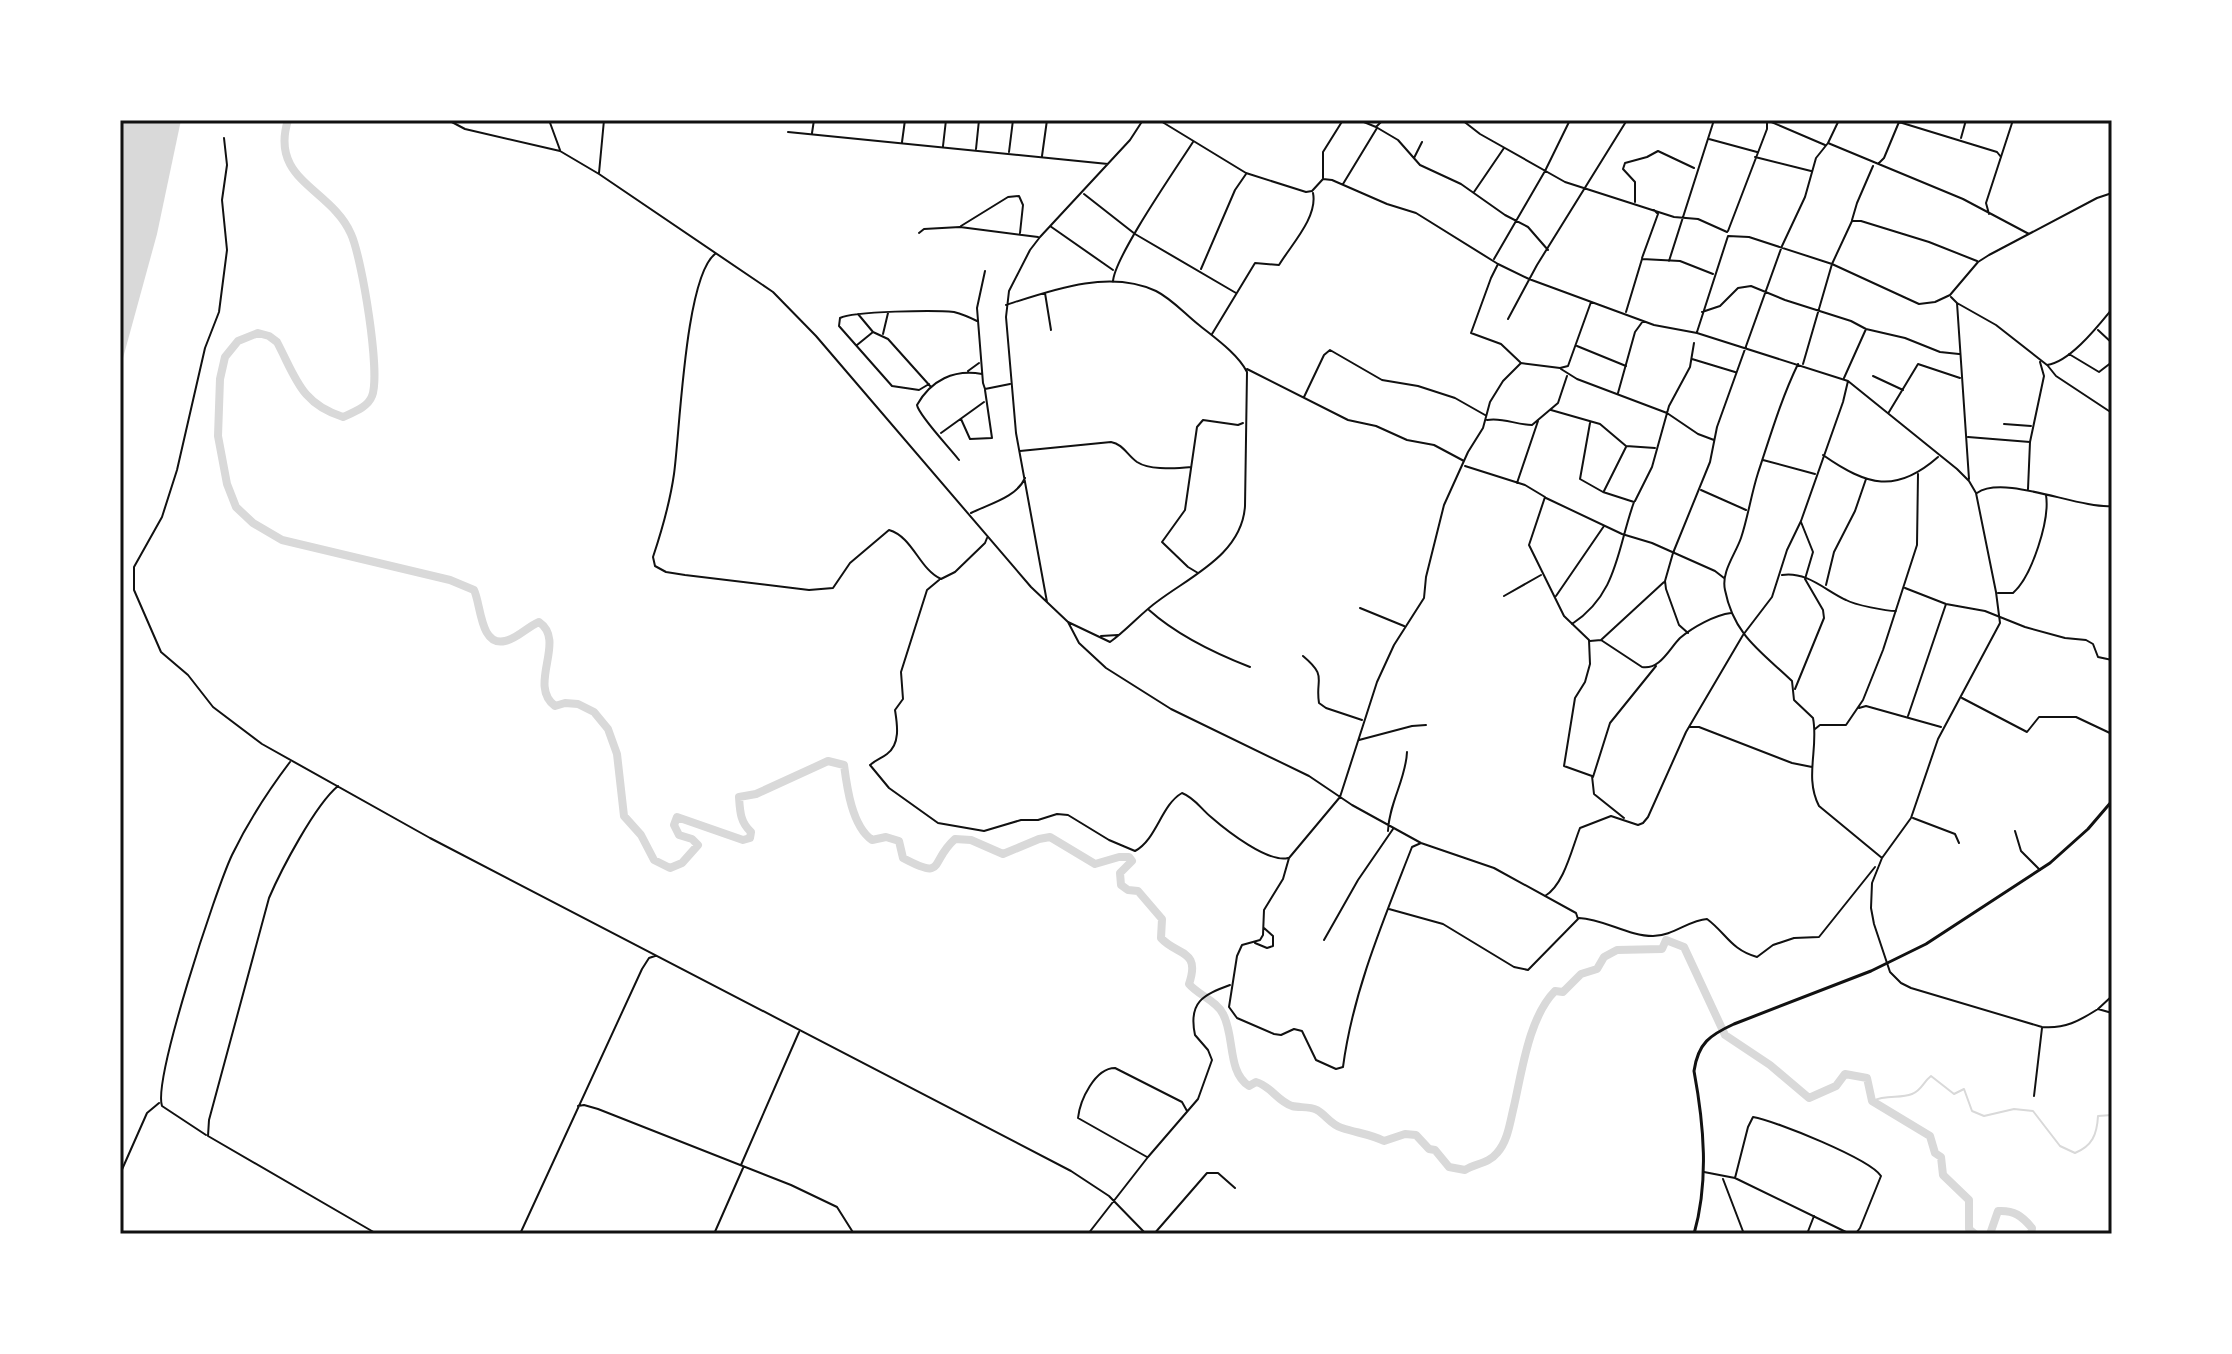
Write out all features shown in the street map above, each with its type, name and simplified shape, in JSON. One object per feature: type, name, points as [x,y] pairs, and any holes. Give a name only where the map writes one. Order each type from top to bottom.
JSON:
[{"type":"main road","points":[[1694,1234],[1704,1172],[1694,1071],[1699,1048],[1712,1034],[1888,964],[1926,944],[2040,870],[2088,829],[2112,801]]},
{"type":"street","points":[[448,120],[465,129],[560,151],[773,292],[816,336],[1047,603],[1068,622],[1110,642],[1228,547],[1244,515],[1245,368]]},
{"type":"street","points":[[549,120],[560,151]]},
{"type":"street","points":[[599,174],[604,120]]},
{"type":"street","points":[[812,134],[814,120]]},
{"type":"street","points":[[901,143],[905,120]]},
{"type":"street","points":[[943,147],[946,120]]},
{"type":"street","points":[[975,150],[979,120]]},
{"type":"street","points":[[1008,154],[1013,120]]},
{"type":"street","points":[[1042,157],[1047,120]]},
{"type":"street","points":[[1047,603],[1020,451],[1011,384],[1006,305],[1019,270],[1040,237],[1108,164],[1143,120]]},
{"type":"street","points":[[1159,120],[1246,173],[1281,186],[1312,191]]},
{"type":"street","points":[[1211,335],[1255,263],[1279,265],[1309,218],[1313,207],[1312,191],[1323,179],[1323,152],[1343,120]]},
{"type":"street","points":[[1359,120],[1398,140],[1427,169],[1461,184],[1528,227],[1548,250]]},
{"type":"street","points":[[1343,185],[1383,120]]},
{"type":"street","points":[[1462,120],[1545,171],[1585,188],[1674,217],[1698,219],[1727,234],[1782,246],[1832,264],[1919,304],[1935,302],[1950,295],[1978,262],[2075,209],[2112,193]]},
{"type":"street","points":[[1493,261],[1545,171],[1570,120]]},
{"type":"street","points":[[1508,319],[1529,279],[1627,120]]},
{"type":"street","points":[[1669,261],[1714,120]]},
{"type":"street","points":[[1697,333],[1727,234],[1768,120],[1963,199],[2030,235]]},
{"type":"street","points":[[1601,640],[1665,581],[1673,553],[1710,462],[1745,348],[1782,246],[1805,197],[1816,158],[1839,120]]},
{"type":"street","points":[[1961,140],[1966,120]]},
{"type":"street","points":[[1989,214],[1986,203],[2013,120]]},
{"type":"street","points":[[1803,364],[1832,264],[1857,203],[1876,164],[1884,158],[1899,122],[1997,152],[2001,157]]},
{"type":"street","points":[[788,132],[1108,164]]},
{"type":"street","points":[[224,138],[227,165],[222,200],[227,250],[219,312],[205,348],[177,470],[162,517],[138,559],[132,581],[161,652],[188,675],[224,716],[290,761],[430,838],[1071,1171],[1114,1200],[1146,1234]]},
{"type":"street","points":[[1708,139],[1757,152]]},
{"type":"street","points":[[1113,283],[1114,271],[1135,234],[1194,141]]},
{"type":"street","points":[[1414,159],[1422,142]]},
{"type":"street","points":[[1474,193],[1504,148]]},
{"type":"street","points":[[1997,152],[2004,150]]},
{"type":"street","points":[[1635,203],[1635,182],[1623,169],[1625,163],[1658,151],[1696,169]]},
{"type":"street","points":[[1755,157],[1812,171]]},
{"type":"street","points":[[591,169],[598,166]]},
{"type":"street","points":[[1200,271],[1235,190],[1246,173]]},
{"type":"street","points":[[1323,179],[1416,213],[1498,264],[1529,279],[1643,321],[1697,333],[1846,380],[1875,400],[1969,481],[1976,493],[2000,618],[1996,634],[1944,727],[1911,818],[1879,864],[1872,883],[1871,908],[1893,977],[1911,988],[2042,1027],[2055,1028],[2071,1025],[2098,1009],[2112,996]]},
{"type":"street","points":[[1082,192],[1135,234],[1237,294]]},
{"type":"street","points":[[960,227],[1002,200],[1019,196],[1023,205],[1020,233]]},
{"type":"street","points":[[1626,314],[1657,221],[1658,214],[1654,209]]},
{"type":"street","points":[[1852,221],[1929,242],[1978,262]]},
{"type":"street","points":[[1050,226],[1114,271]]},
{"type":"street","points":[[919,233],[924,229],[960,227],[1040,237]]},
{"type":"street","points":[[716,253],[709,258],[690,320],[674,469],[653,557],[655,566],[666,572],[685,575],[828,590],[836,585],[854,559],[889,530],[899,535],[930,572],[941,579]]},
{"type":"street","points":[[1642,259],[1680,261],[1714,274]]},
{"type":"street","points":[[1498,264],[1471,333],[1501,344],[1521,363],[1560,368],[1570,363],[1592,301]]},
{"type":"street","points":[[961,419],[970,439],[990,440],[977,321],[979,290],[985,271]]},
{"type":"street","points":[[1006,305],[1068,286],[1113,283],[1159,293],[1211,335],[1245,368],[1304,398],[1348,420],[1376,426],[1407,440],[1434,445],[1465,464],[1517,483],[1622,534],[1652,543],[1715,571],[1724,578]]},
{"type":"street","points":[[1702,312],[1720,306],[1731,293],[1744,286],[1851,321],[1866,329],[1905,338],[1940,352],[1959,354]]},
{"type":"street","points":[[1044,292],[1051,330]]},
{"type":"street","points":[[1950,295],[1957,303],[1996,325],[2047,365],[2056,376],[2112,413]]},
{"type":"street","points":[[1957,303],[1969,481]]},
{"type":"street","points":[[2047,365],[2053,365],[2068,354],[2097,329],[2112,309]]},
{"type":"street","points":[[977,321],[950,312],[858,313],[847,314],[838,323],[892,386],[919,390],[944,377],[967,372],[982,374]]},
{"type":"street","points":[[858,313],[873,332],[883,335],[930,386]]},
{"type":"street","points":[[883,335],[888,313]]},
{"type":"street","points":[[1617,394],[1635,332],[1643,321]]},
{"type":"street","points":[[1731,613],[1688,633],[1656,665],[1610,723],[1593,778],[1594,794],[1638,825],[1648,817],[1689,727],[1743,635],[1766,607],[1801,521],[1843,402],[1846,380],[1866,329]]},
{"type":"street","points":[[2097,329],[2112,343]]},
{"type":"street","points":[[856,346],[873,332]]},
{"type":"street","points":[[1571,625],[1596,606],[1616,568],[1622,534],[1652,467],[1667,413],[1690,367],[1694,343]]},
{"type":"street","points":[[1576,346],[1626,366]]},
{"type":"street","points":[[1304,398],[1326,352],[1330,350],[1382,380],[1418,386],[1455,398],[1486,418],[1532,425],[1558,403],[1568,375]]},
{"type":"street","points":[[2068,354],[2073,354],[2099,372],[2112,362]]},
{"type":"street","points":[[1691,358],[1737,373]]},
{"type":"street","points":[[2040,361],[2044,376]]},
{"type":"street","points":[[967,372],[980,362]]},
{"type":"street","points":[[1255,943],[1263,935],[1264,910],[1283,879],[1289,858],[1340,797],[1377,682],[1405,627],[1424,598],[1426,577],[1444,505],[1503,381],[1521,363]]},
{"type":"street","points":[[1795,689],[1792,681],[1743,635],[1731,613],[1724,578],[1741,538],[1763,460],[1798,363]]},
{"type":"street","points":[[1888,414],[1920,364],[1940,374],[1961,379]]},
{"type":"street","points":[[1560,368],[1568,375],[1667,413],[1698,434],[1715,441]]},
{"type":"street","points":[[2028,489],[2032,426],[2044,376],[2050,369]]},
{"type":"street","points":[[1873,376],[1904,390]]},
{"type":"street","points":[[985,389],[1011,384]]},
{"type":"street","points":[[930,386],[917,409],[959,460]]},
{"type":"street","points":[[940,434],[987,401]]},
{"type":"street","points":[[1551,410],[1600,424],[1626,446],[1658,448]]},
{"type":"street","points":[[1517,483],[1538,420]]},
{"type":"street","points":[[1199,573],[1188,567],[1162,542],[1185,510],[1199,422],[1244,423]]},
{"type":"street","points":[[1590,423],[1580,479],[1603,492],[1634,502]]},
{"type":"street","points":[[2004,424],[2032,426]]},
{"type":"street","points":[[1967,437],[2030,442]]},
{"type":"street","points":[[1020,451],[1111,442],[1120,445],[1134,460],[1146,466],[1192,466]]},
{"type":"street","points":[[1603,492],[1626,446]]},
{"type":"street","points":[[1823,455],[1866,479],[1902,480],[1918,474],[1939,456]]},
{"type":"street","points":[[1763,460],[1816,475]]},
{"type":"street","points":[[1814,730],[1820,725],[1846,725],[1858,709],[1897,611],[1917,545],[1918,474]]},
{"type":"street","points":[[970,514],[1011,494],[1022,485],[1025,477]]},
{"type":"street","points":[[1826,586],[1834,552],[1855,511],[1866,479]]},
{"type":"street","points":[[1976,493],[1988,488],[2028,489],[2103,507],[2112,506]]},
{"type":"street","points":[[1699,490],[1748,511]]},
{"type":"street","points":[[1996,592],[2013,593],[2027,574],[2043,528],[2046,494]]},
{"type":"street","points":[[1545,497],[1529,545],[1541,574],[1571,625],[1589,640],[1601,640],[1642,667],[1656,665]]},
{"type":"street","points":[[1801,521],[1813,552],[1805,579],[1823,610],[1824,618],[1795,689],[1794,700],[1813,718],[1813,795],[1819,806],[1882,858]]},
{"type":"street","points":[[1555,599],[1605,525]]},
{"type":"street","points":[[988,536],[985,543],[955,572],[927,590],[901,672],[903,699],[895,710],[899,722],[894,746],[891,752],[870,765],[889,788],[938,823],[984,831],[1021,820],[1068,815],[1109,840],[1135,851],[1143,846],[1171,802],[1182,793],[1268,857],[1280,860],[1289,858]]},
{"type":"street","points":[[985,543],[994,543]]},
{"type":"street","points":[[1504,596],[1541,574]]},
{"type":"street","points":[[1780,576],[1788,574],[1826,586],[1847,601],[1897,611]]},
{"type":"street","points":[[1665,581],[1679,625],[1688,633]]},
{"type":"street","points":[[1905,588],[1946,604],[1985,611],[2053,635],[2086,640],[2093,644],[2098,657],[2112,660]]},
{"type":"street","points":[[1908,716],[1946,604]]},
{"type":"street","points":[[1360,608],[1405,627]]},
{"type":"street","points":[[1148,609],[1164,623],[1214,652],[1250,667]]},
{"type":"street","points":[[1068,622],[1079,643],[1118,677],[1184,717],[1317,780],[1340,797],[1421,843],[1494,868],[1576,913],[1578,919]]},
{"type":"street","points":[[1099,636],[1118,635]]},
{"type":"street","points":[[1589,640],[1590,664],[1585,682],[1575,698],[1564,764],[1567,769],[1593,778]]},
{"type":"street","points":[[1303,656],[1317,669],[1321,678],[1319,703],[1363,720]]},
{"type":"street","points":[[1961,697],[2027,732],[2039,717],[2069,717],[2083,719],[2112,734]]},
{"type":"street","points":[[1858,709],[1866,706],[1944,727]]},
{"type":"street","points":[[1358,740],[1426,725]]},
{"type":"street","points":[[1689,727],[1699,727],[1792,763],[1812,767]]},
{"type":"street","points":[[1388,833],[1388,819],[1407,764],[1407,752]]},
{"type":"street","points":[[120,1174],[147,1113],[160,1103],[175,1028],[231,856],[290,761]]},
{"type":"street","points":[[208,1136],[209,1120],[269,898],[321,806],[339,786]]},
{"type":"street","points":[[1544,897],[1553,891],[1580,828],[1611,816],[1624,818]]},
{"type":"street","points":[[1911,818],[1955,834],[1959,843]]},
{"type":"street","points":[[1324,940],[1388,833],[1394,828]]},
{"type":"street","points":[[2015,831],[2021,851],[2040,870]]},
{"type":"street","points":[[1263,927],[1273,936],[1273,946],[1267,948],[1247,942],[1242,945],[1237,956],[1229,1007],[1237,1018],[1274,1034],[1281,1035],[1294,1029],[1302,1031],[1316,1060],[1339,1069],[1343,1067],[1352,1013],[1388,909],[1412,847],[1421,843]]},
{"type":"street","points":[[1388,909],[1443,924],[1514,967],[1528,970],[1581,917],[1651,936],[1707,919],[1731,945],[1757,957],[1773,945],[1794,938],[1813,940],[1819,937],[1879,864]]},
{"type":"street","points":[[520,1234],[642,969],[649,958],[655,956]]},
{"type":"street","points":[[1088,1234],[1201,1092],[1212,1060],[1195,1035],[1193,1026],[1197,1005],[1204,996],[1231,985]]},
{"type":"street","points":[[2098,1009],[2112,1013]]},
{"type":"street","points":[[2034,1096],[2042,1027]]},
{"type":"street","points":[[714,1234],[742,1166],[746,1147],[800,1030]]},
{"type":"street","points":[[1148,1157],[1078,1118],[1086,1093],[1099,1073],[1106,1068],[1115,1068],[1182,1102],[1187,1112]]},
{"type":"street","points":[[160,1103],[208,1136],[377,1234]]},
{"type":"street","points":[[578,1106],[598,1109],[837,1207],[854,1234]]},
{"type":"street","points":[[1704,1172],[1735,1178],[1848,1233],[1856,1233],[1881,1180],[1880,1172],[1825,1144],[1753,1117],[1735,1178]]},
{"type":"street","points":[[1154,1234],[1207,1173],[1218,1173],[1235,1188]]},
{"type":"street","points":[[1722,1177],[1744,1234]]},
{"type":"street","points":[[1807,1234],[1815,1215]]},
{"type":"shaded area","points":[[120,120],[181,120],[157,234],[120,369]]},
{"type":"waterway","points":[[288,120],[284,141],[294,171],[342,218],[351,234],[369,316],[374,384],[367,403],[343,417],[329,412],[309,397],[295,378],[277,342],[269,336],[258,333],[238,341],[225,357],[220,379],[218,436],[227,484],[236,507],[253,523],[282,540],[450,580],[474,590],[486,631],[497,641],[514,638],[539,622],[547,630],[549,640],[545,675],[547,697],[555,706],[578,704],[594,712],[608,729],[617,754],[624,816],[641,835],[654,860],[670,868],[682,863],[698,845],[692,839],[679,835],[674,825],[677,817],[743,840],[750,838],[751,832],[741,816],[739,797],[756,794],[828,761],[844,765],[855,816],[865,834],[872,840],[886,837],[899,841],[903,858],[926,868],[935,866],[955,839],[971,840],[1003,854],[1050,837],[1095,864],[1129,857],[1132,861],[1120,873],[1121,885],[1138,891],[1162,919],[1161,938],[1190,959],[1192,973],[1189,984],[1223,1014],[1234,1063],[1242,1080],[1249,1086],[1256,1082],[1261,1084],[1292,1106],[1317,1110],[1342,1128],[1384,1141],[1405,1134],[1416,1135],[1429,1149],[1435,1150],[1449,1167],[1465,1170],[1490,1159],[1504,1143],[1533,1030],[1546,1002],[1555,991],[1563,992],[1581,974],[1597,969],[1604,957],[1617,950],[1662,949],[1666,940],[1684,947],[1725,1035],[1770,1065],[1809,1098],[1836,1086],[1845,1074],[1867,1078],[1872,1101],[1930,1136],[1935,1153],[1941,1157],[1943,1175],[1969,1200],[1969,1229],[1975,1234]]},
{"type":"waterway","points":[[1872,1101],[1912,1094],[1931,1076],[1954,1094],[1964,1089],[1972,1111],[1984,1116],[2014,1109],[2033,1111],[2060,1146],[2075,1153],[2092,1139],[2098,1116],[2112,1115]]},
{"type":"waterway","points":[[1990,1234],[1998,1211],[2013,1213],[2025,1220],[2032,1228],[2031,1234]]}]
